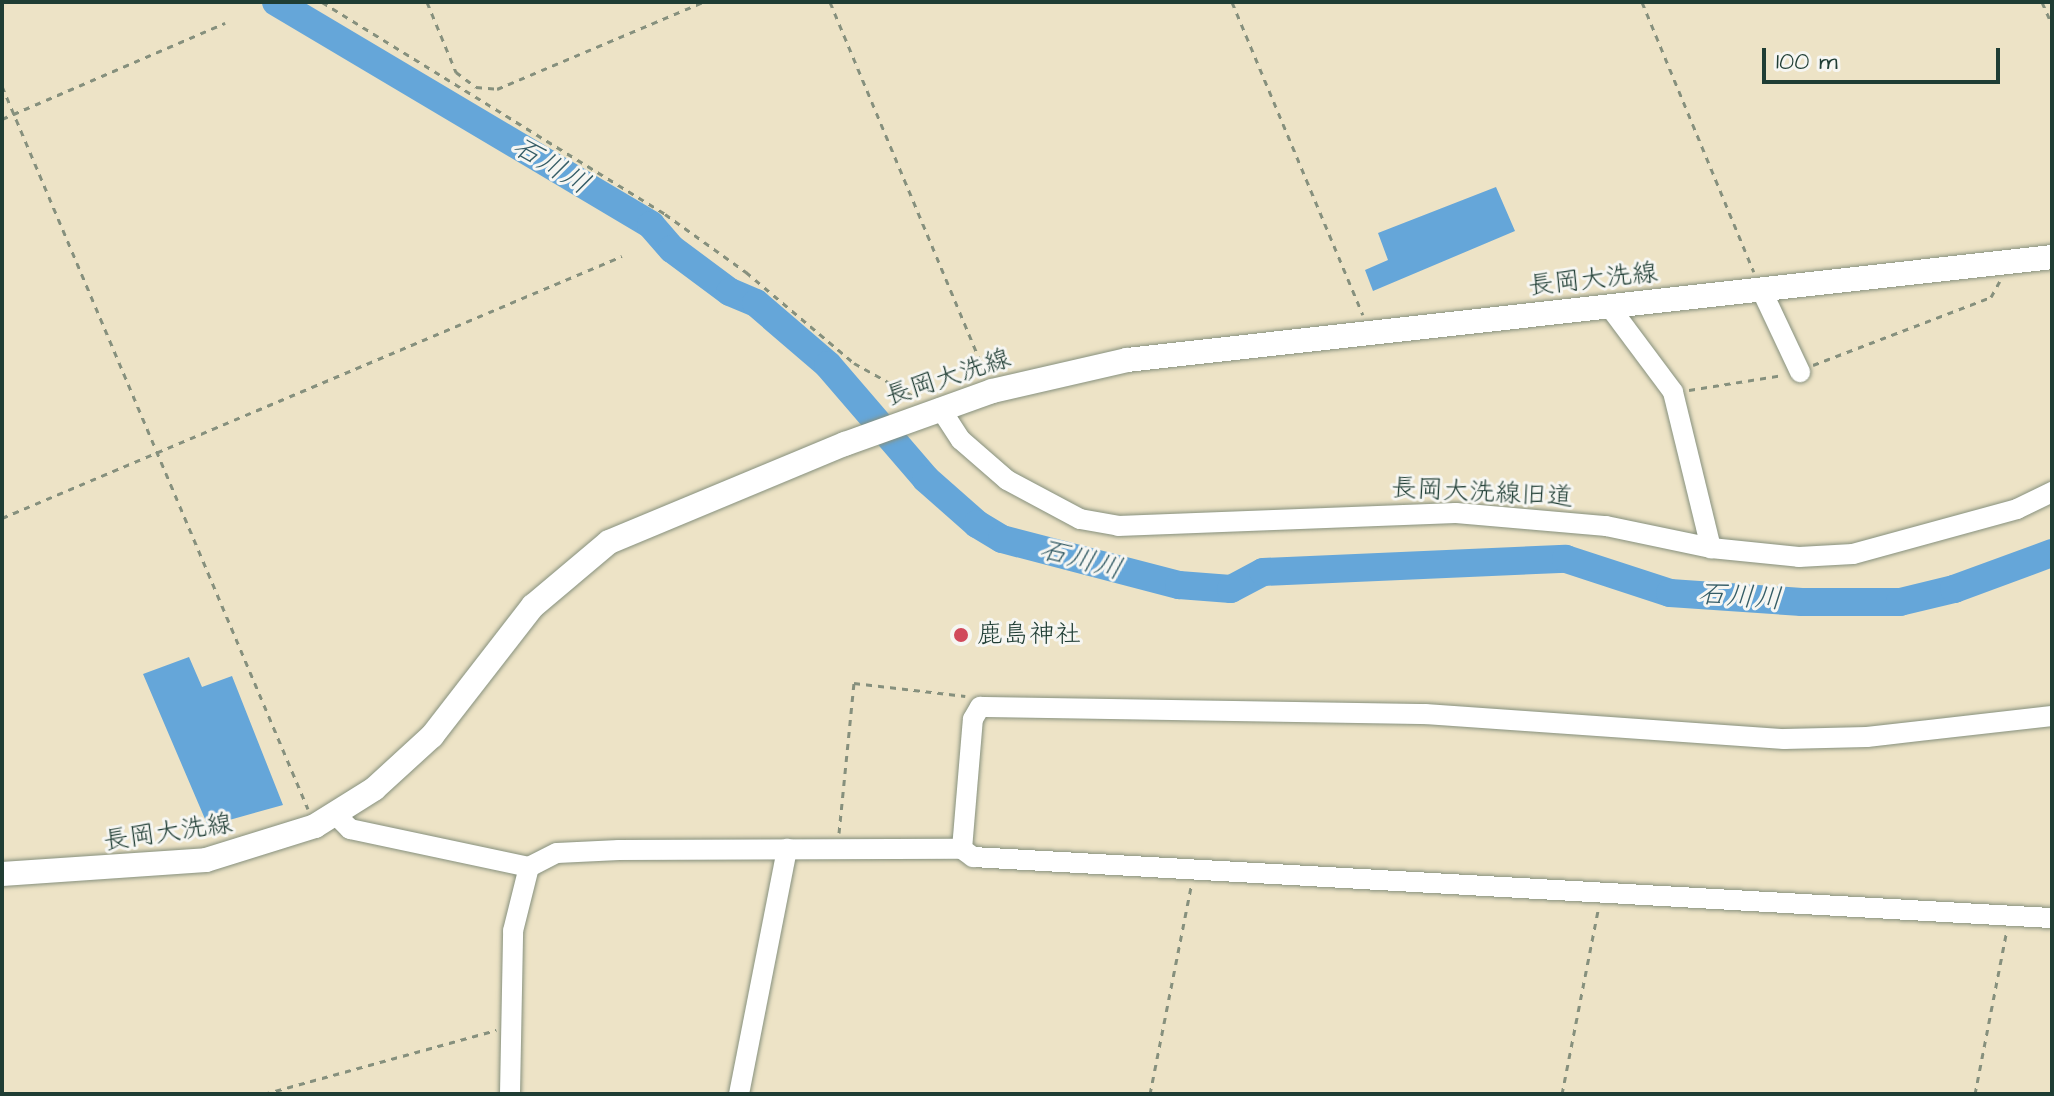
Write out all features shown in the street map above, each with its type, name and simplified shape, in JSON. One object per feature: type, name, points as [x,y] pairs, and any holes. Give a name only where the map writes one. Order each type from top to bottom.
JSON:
[{"type":"main road","name":"長岡大洗線","points":[[2,874],[206,860],[325,820],[374,789],[432,736],[533,606],[583,559],[637,527],[931,411],[992,391],[1103,364],[2052,257]]},
{"type":"street","points":[[1761,289],[1800,372]]},
{"type":"street","points":[[1609,306],[1673,392],[1711,548]]},
{"type":"street","name":"長岡大洗線旧道","points":[[931,411],[1007,480],[1093,524],[1170,527],[1456,513],[1606,526],[1711,548],[1799,557],[1853,554],[2017,509],[2052,492]]},
{"type":"street","points":[[962,849],[973,719],[980,707],[1425,714],[1784,739],[1867,737],[2052,716]]},
{"type":"street","points":[[325,820],[350,829],[517,866],[557,853],[962,849],[973,857],[2052,918]]},
{"type":"street","points":[[739,1094],[787,849]]},
{"type":"street","points":[[510,1094],[517,866]]},
{"type":"path","points":[[322,2],[665,214],[746,272],[854,363],[907,389],[931,411]]},
{"type":"path","points":[[427,2],[456,72],[476,87],[497,89],[703,2]]},
{"type":"path","points":[[830,2],[962,309],[992,391]]},
{"type":"path","points":[[1232,2],[1368,334]]},
{"type":"path","points":[[1642,2],[1761,289]]},
{"type":"path","points":[[2042,2],[2052,24]]},
{"type":"path","points":[[2,119],[225,23]]},
{"type":"path","points":[[2,86],[157,452],[325,820]]},
{"type":"path","points":[[2,518],[622,256]]},
{"type":"path","points":[[1673,392],[1800,372],[1991,297],[2004,263]]},
{"type":"path","points":[[838,849],[854,683],[962,695],[980,707]]},
{"type":"path","points":[[1150,1094],[1194,869]]},
{"type":"path","points":[[1562,1094],[1602,891]]},
{"type":"path","points":[[1975,1094],[2010,915]]},
{"type":"path","points":[[264,1094],[495,1030]]},
{"type":"water","points":[[1496,187],[1515,231],[1373,291],[1365,270],[1388,260],[1378,233]]},
{"type":"water","points":[[189,657],[202,687],[232,676],[283,805],[208,826],[143,674]]},
{"type":"waterway","name":"石川川","points":[[276,2],[651,225],[672,249],[730,292],[756,303],[828,365],[926,479],[977,524],[1002,539],[1179,585],[1231,589],[1263,572],[1566,559],[1670,593],[1802,602],[1900,602],[1954,589],[2052,553]]},
{"type":"place","name":"鹿島神社","points":[[961,635]]}]
